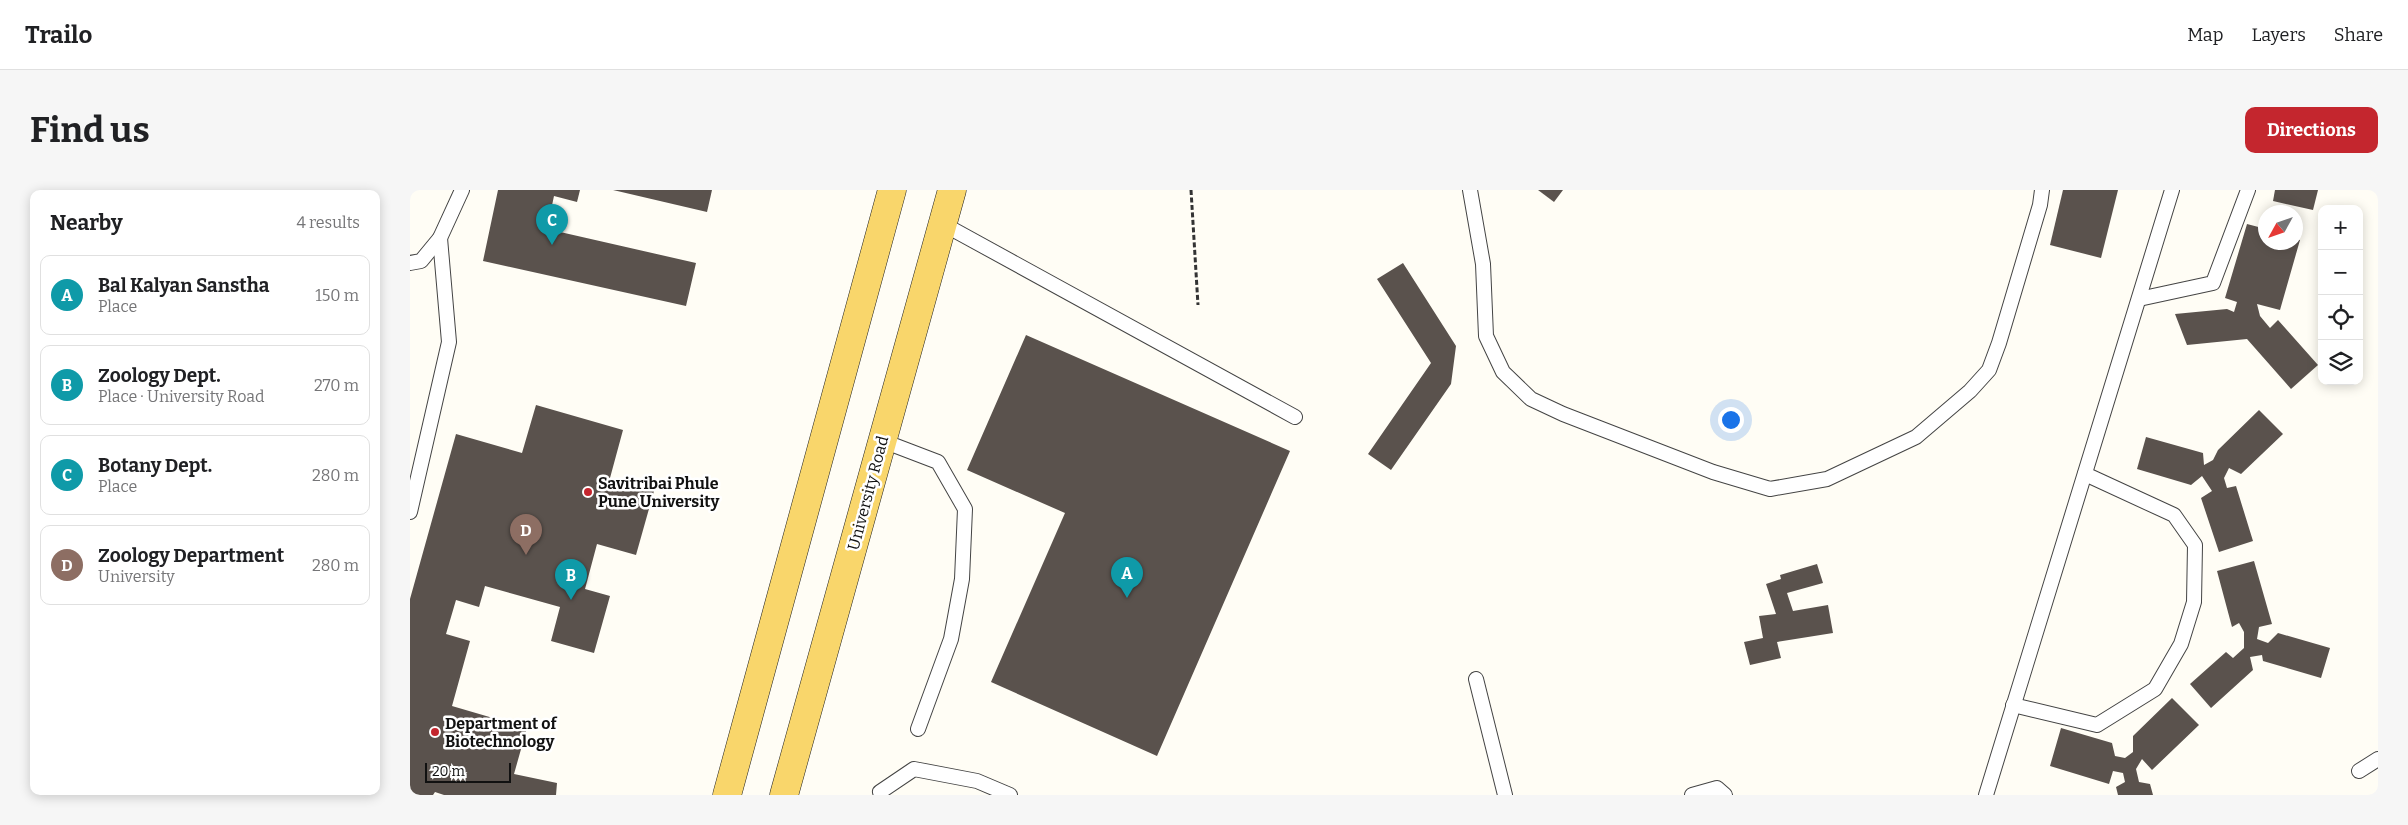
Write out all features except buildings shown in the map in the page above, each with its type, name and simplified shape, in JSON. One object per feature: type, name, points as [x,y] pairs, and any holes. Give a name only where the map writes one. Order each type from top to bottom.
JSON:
[{"type":"main road","points":[[727,795],[892,190]]},
{"type":"main road","name":"University Road","points":[[784,795],[952,190]]},
{"type":"lane","points":[[410,263],[421,261],[440,238],[462,190]]},
{"type":"lane","points":[[1470,190],[1483,264],[1486,336],[1502,372],[1531,399],[1563,414],[1712,472],[1770,489],[1828,479],[1916,437],[1970,391],[1988,370],[2000,343],[2040,205],[2042,190]]},
{"type":"lane","points":[[1986,795],[2172,190]]},
{"type":"lane","points":[[2139,299],[2213,283],[2248,190]]},
{"type":"lane","points":[[942,224],[1295,417]]},
{"type":"lane","points":[[410,512],[449,342],[440,238]]},
{"type":"lane","points":[[883,440],[938,462],[964,508],[962,579],[951,639],[918,729]]},
{"type":"lane","points":[[2014,705],[2097,725],[2155,689],[2181,644],[2189,619],[2194,602],[2195,545],[2174,515],[2085,474]]},
{"type":"lane","points":[[1476,679],[1505,795]]},
{"type":"lane","points":[[2359,771],[2378,759]]},
{"type":"lane","points":[[881,795],[880,792],[914,769],[977,781],[1010,795]]},
{"type":"lane","points":[[1692,795],[1717,788],[1725,795]]},
{"type":"path","points":[[1191,190],[1198,305]]},
{"type":"place","name":"Botany Dept.","points":[[552,245]]},
{"type":"place","name":"Savitribai Phule Pune University","points":[[588,492]]},
{"type":"place","name":"Zoology Department","points":[[526,555]]},
{"type":"place","name":"Bal Kalyan Sanstha","points":[[1127,598]]},
{"type":"place","name":"Zoology Dept.","points":[[571,600]]},
{"type":"place","name":"Department of Biotechnology","points":[[435,732]]}]
